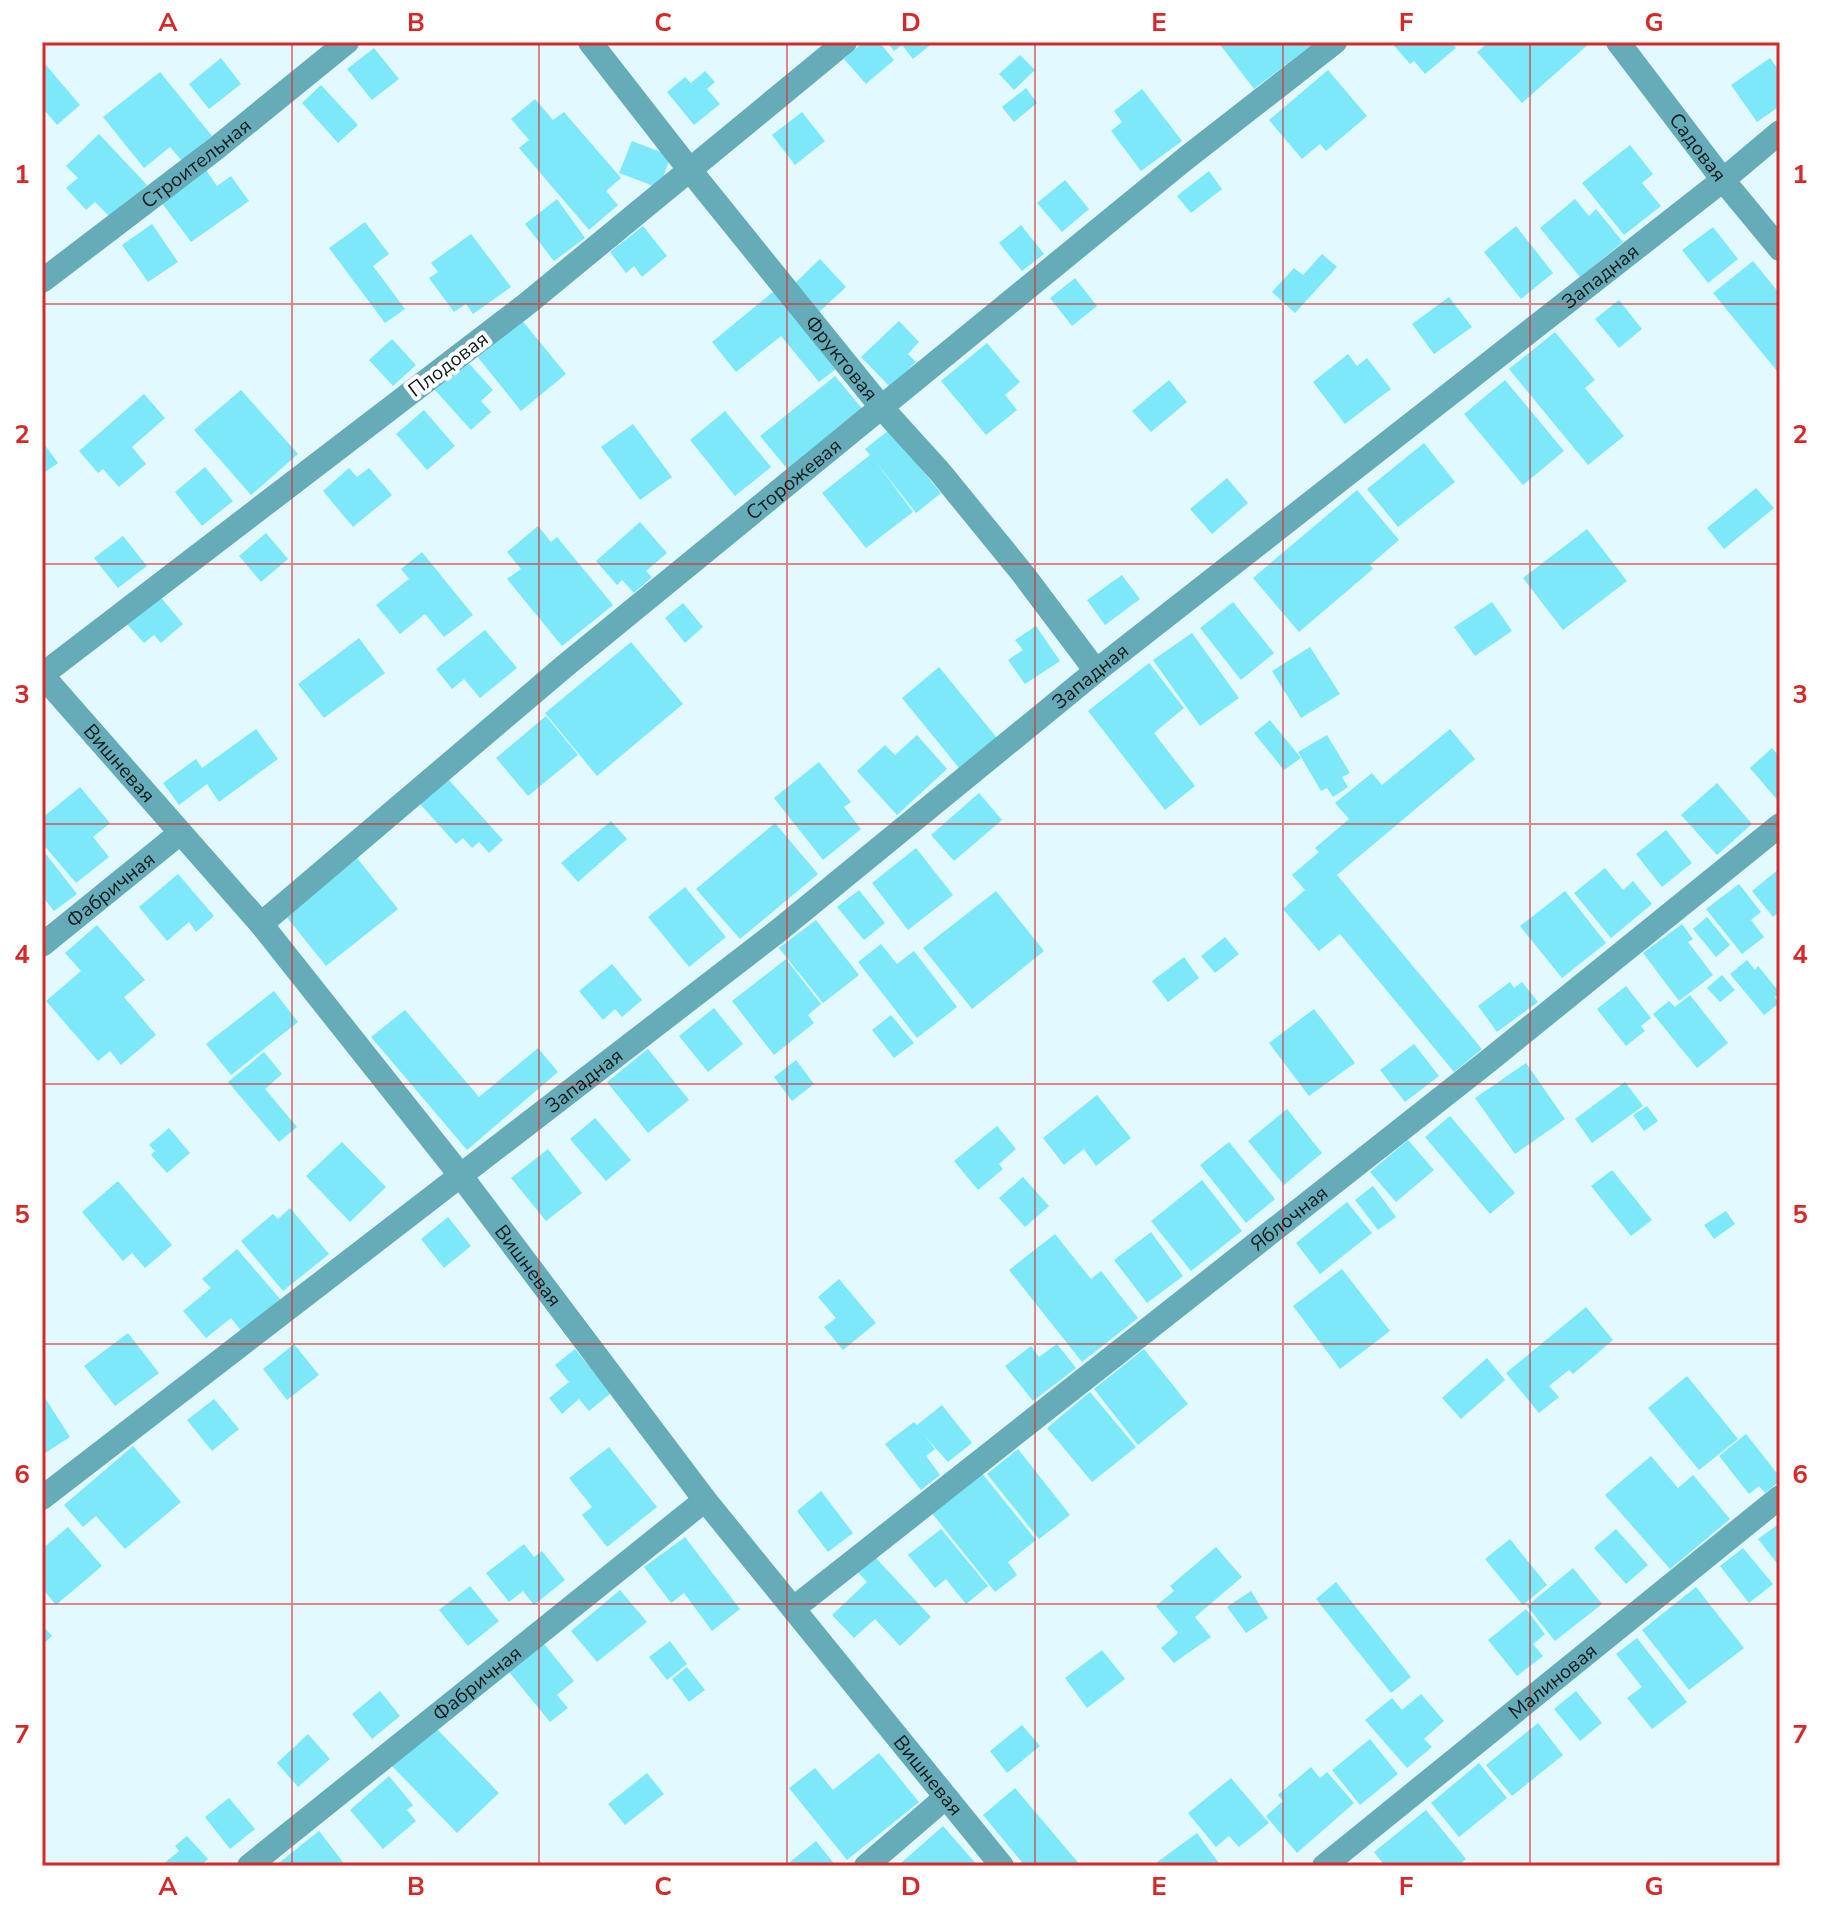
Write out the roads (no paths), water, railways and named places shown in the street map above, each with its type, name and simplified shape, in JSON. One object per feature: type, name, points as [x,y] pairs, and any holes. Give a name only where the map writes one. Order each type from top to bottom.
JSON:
[{"type":"street","name":"Строительная","points":[[42,281],[214,150],[347,42]]},
{"type":"street","name":"Фруктовая","points":[[590,42],[882,408],[959,494],[1096,671]]},
{"type":"street","name":"Плодовая","points":[[42,675],[528,303],[845,42]]},
{"type":"street","name":"Сторожевая","points":[[261,924],[566,665],[1173,169],[1335,42]]},
{"type":"street","name":"Садовая","points":[[1618,42],[1780,249]]},
{"type":"street","name":"Западная","points":[[461,1176],[778,931],[1096,671],[1346,472],[1723,180],[1780,132]]},
{"type":"street","name":"Вишневая","points":[[42,675],[261,924],[461,1176],[705,1500],[1002,1866]]},
{"type":"street","name":"Яблочная","points":[[794,1608],[1487,1062],[1780,825]]},
{"type":"street","name":"Фабричная","points":[[42,945],[179,834]]},
{"type":"street","points":[[42,1498],[461,1176]]},
{"type":"street","name":"Малиновая","points":[[1324,1866],[1780,1497]]},
{"type":"street","name":"Фабричная","points":[[249,1866],[705,1500]]},
{"type":"street","points":[[866,1866],[945,1798]]}]
